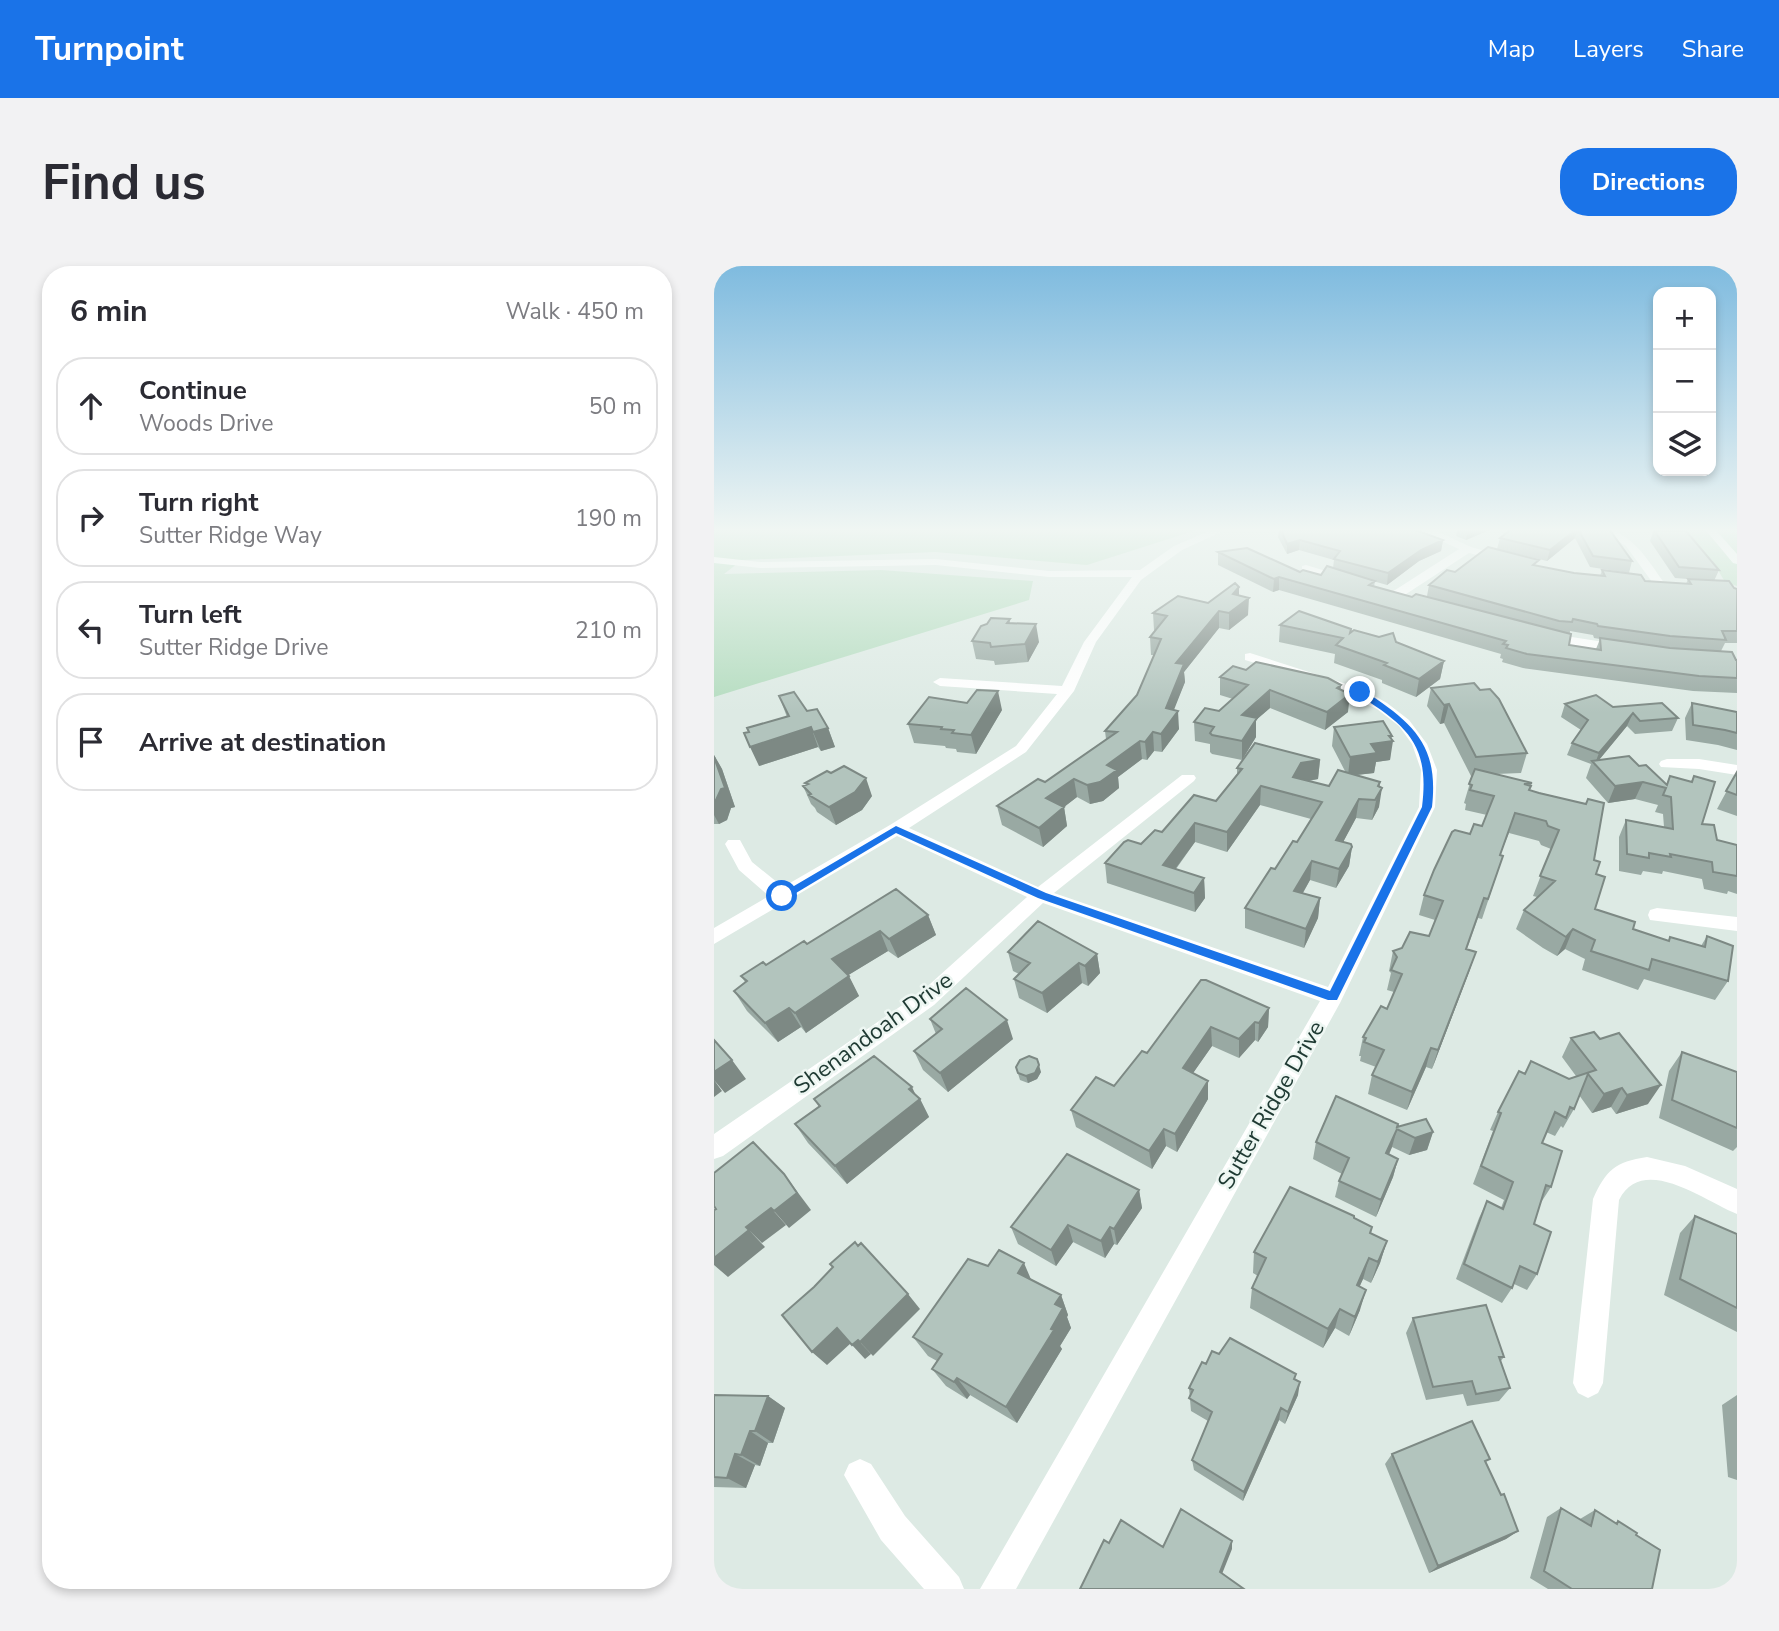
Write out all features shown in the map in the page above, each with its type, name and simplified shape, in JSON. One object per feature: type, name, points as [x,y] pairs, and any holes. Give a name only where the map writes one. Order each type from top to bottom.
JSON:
[{"type":"street","points":[[714,937],[896,829],[1021,749],[1067,691],[1090,642],[1130,590]]},
{"type":"street","points":[[1396,596],[1405,590]]},
{"type":"street","points":[[1528,633],[1635,651]]},
{"type":"street","name":"Sutter Ridge Drive","points":[[997,1589],[1333,997],[1427,807],[1429,771],[1422,748],[1413,733],[1394,714],[1370,697],[1250,657]]},
{"type":"street","points":[[940,682],[1067,691]]},
{"type":"street","points":[[1667,764],[1699,764],[1737,770]]},
{"type":"street","name":"Shenandoah Drive","points":[[714,1148],[927,999],[1064,874],[1188,778]]},
{"type":"street","points":[[896,829],[1042,895],[1333,997]]},
{"type":"street","points":[[734,844],[745,866],[782,896]]},
{"type":"street","points":[[1657,915],[1737,924]]},
{"type":"street","points":[[1588,1383],[1606,1199],[1614,1182],[1630,1171],[1664,1170],[1737,1202]]},
{"type":"street","points":[[860,1475],[892,1528],[947,1589]]},
{"type":"green space","points":[[714,590],[1031,590],[1029,600],[714,697]]},
{"type":"building","points":[[1226,590],[1237,590],[1233,594],[1249,598],[1229,613],[1219,611],[1176,663],[1184,664],[1166,708],[1178,711],[1161,734],[1153,732],[1145,742],[1140,741],[1107,765],[1117,770],[1100,782],[1087,785],[1074,779],[1046,798],[1064,807],[1039,828],[997,806],[1038,779],[1045,782],[1117,732],[1105,731],[1137,695],[1161,639],[1150,637],[1167,616],[1153,613],[1178,596],[1208,603]]},
{"type":"building","points":[[1324,590],[1386,590],[1412,597],[1416,594],[1571,634],[1569,645],[1601,650],[1600,638],[1670,648],[1732,652],[1737,660],[1737,678],[1699,676],[1527,654],[1506,648],[1508,645],[1503,644],[1506,641]]},
{"type":"building","points":[[1446,590],[1737,590],[1737,631],[1722,631],[1726,640],[1670,636],[1598,626],[1573,619],[1572,622],[1559,621]]},
{"type":"building","points":[[1299,611],[1351,629],[1350,633],[1354,630],[1379,637],[1393,633],[1396,642],[1444,661],[1419,679],[1384,665],[1387,663],[1336,645],[1343,638],[1280,625]]},
{"type":"building","points":[[991,618],[1010,619],[1007,623],[1036,624],[1025,644],[991,647],[990,643],[972,641],[981,626],[987,624]]},
{"type":"building","points":[[1256,662],[1328,678],[1341,685],[1337,688],[1350,694],[1327,712],[1270,690],[1242,715],[1257,718],[1242,741],[1212,735],[1210,733],[1214,727],[1194,722],[1205,708],[1219,711],[1248,685],[1220,677],[1233,666],[1246,670]]},
{"type":"building","points":[[1474,683],[1480,690],[1490,689],[1499,699],[1527,753],[1476,757],[1449,704],[1444,705],[1431,688]]},
{"type":"building","points":[[977,690],[998,691],[971,735],[952,733],[954,730],[941,729],[942,727],[908,724],[929,697],[967,703]]},
{"type":"building","points":[[794,692],[807,711],[817,709],[828,728],[813,732],[811,727],[750,747],[744,733],[749,732],[747,728],[789,716],[779,696]]},
{"type":"building","points":[[1596,695],[1613,707],[1662,703],[1678,718],[1640,721],[1633,713],[1599,753],[1572,743],[1588,720],[1565,704]]},
{"type":"building","points":[[1692,703],[1737,712],[1737,733],[1693,725]]},
{"type":"building","points":[[1383,721],[1393,741],[1371,744],[1377,753],[1350,757],[1334,727]]},
{"type":"building","points":[[1255,743],[1320,760],[1301,763],[1293,777],[1329,786],[1338,770],[1380,782],[1378,786],[1382,788],[1375,800],[1359,799],[1336,840],[1351,844],[1352,847],[1339,869],[1312,861],[1294,891],[1320,898],[1306,929],[1245,908],[1271,868],[1275,869],[1293,841],[1297,842],[1322,802],[1261,786],[1227,832],[1195,823],[1163,865],[1204,878],[1194,893],[1105,863],[1124,842],[1128,840],[1141,844],[1155,830],[1162,832],[1194,795],[1216,801],[1242,769],[1237,768]]},
{"type":"building","points":[[1629,756],[1639,766],[1646,765],[1667,785],[1670,776],[1692,782],[1694,776],[1715,782],[1702,824],[1714,825],[1717,840],[1737,845],[1737,876],[1713,872],[1712,862],[1670,854],[1671,857],[1649,853],[1649,858],[1627,854],[1626,820],[1673,829],[1671,797],[1663,795],[1666,788],[1643,782],[1615,786],[1592,761]]},
{"type":"building","points":[[714,757],[725,788],[721,789],[714,801]]},
{"type":"building","points":[[844,766],[866,778],[855,792],[829,807],[809,795],[811,794],[803,786],[827,771],[831,773]]},
{"type":"building","points":[[1475,769],[1532,783],[1524,784],[1531,786],[1529,790],[1539,793],[1586,804],[1588,799],[1604,803],[1594,860],[1600,862],[1596,874],[1605,877],[1595,909],[1635,922],[1633,929],[1669,941],[1670,937],[1705,947],[1707,936],[1733,946],[1728,981],[1652,959],[1649,970],[1591,951],[1595,940],[1573,929],[1566,937],[1524,910],[1555,881],[1540,876],[1559,830],[1548,826],[1546,821],[1515,813],[1488,899],[1484,898],[1466,949],[1476,952],[1438,1050],[1431,1048],[1412,1092],[1372,1075],[1384,1050],[1364,1042],[1366,1038],[1363,1037],[1381,1006],[1387,1009],[1402,974],[1391,970],[1397,957],[1393,951],[1402,948],[1410,932],[1429,936],[1443,901],[1424,895],[1434,870],[1452,832],[1455,830],[1470,834],[1474,824],[1482,826],[1494,796],[1470,790],[1472,785],[1469,784]]},
{"type":"building","points":[[1737,772],[1737,795],[1726,791]]},
{"type":"building","points":[[896,889],[928,915],[889,939],[880,931],[832,959],[849,976],[795,1013],[789,1008],[765,1023],[734,991],[747,981],[741,976],[763,962],[766,965],[804,941],[807,944]]},
{"type":"building","points":[[1038,921],[1097,954],[1085,966],[1079,963],[1042,993],[1014,979],[1030,963],[1008,952]]},
{"type":"building","points":[[1201,980],[1269,1008],[1259,1023],[1255,1022],[1239,1039],[1211,1027],[1183,1068],[1208,1081],[1175,1134],[1164,1129],[1149,1151],[1071,1110],[1096,1077],[1114,1086],[1142,1051],[1147,1053]]},
{"type":"building","points":[[966,988],[1007,1020],[940,1073],[914,1051],[942,1029],[930,1019]]},
{"type":"building","points":[[1594,1032],[1600,1039],[1619,1033],[1661,1085],[1627,1095],[1622,1088],[1604,1094],[1588,1074],[1574,1109],[1570,1107],[1566,1118],[1555,1112],[1542,1143],[1562,1151],[1551,1187],[1546,1185],[1534,1224],[1551,1232],[1537,1274],[1520,1266],[1512,1288],[1464,1264],[1487,1201],[1503,1209],[1513,1182],[1481,1166],[1501,1113],[1498,1112],[1519,1071],[1525,1074],[1531,1061],[1569,1079],[1596,1070],[1571,1038]]},
{"type":"building","points":[[714,1040],[732,1060],[714,1072]]},
{"type":"building","points":[[1682,1052],[1737,1072],[1737,1128],[1672,1100]]},
{"type":"building","points":[[874,1056],[912,1087],[909,1089],[920,1099],[835,1166],[795,1124],[820,1106],[814,1099]]},
{"type":"building","points":[[1029,1056],[1037,1059],[1039,1065],[1035,1073],[1026,1076],[1018,1073],[1016,1067],[1020,1060]]},
{"type":"building","points":[[1336,1096],[1398,1124],[1397,1127],[1426,1119],[1433,1132],[1415,1138],[1397,1129],[1386,1153],[1398,1159],[1381,1200],[1339,1181],[1349,1158],[1316,1142]]},
{"type":"building","points":[[753,1142],[784,1174],[797,1193],[774,1211],[771,1208],[746,1227],[749,1230],[714,1258],[714,1173]]},
{"type":"building","points":[[1067,1154],[1139,1190],[1114,1229],[1110,1227],[1101,1241],[1068,1225],[1051,1250],[1011,1227]]},
{"type":"building","points":[[1290,1187],[1354,1216],[1372,1227],[1370,1233],[1387,1241],[1378,1262],[1369,1258],[1357,1285],[1366,1290],[1355,1317],[1340,1309],[1328,1329],[1252,1288],[1266,1258],[1254,1252]]},
{"type":"building","points":[[1695,1216],[1737,1234],[1737,1308],[1680,1279]]},
{"type":"building","points":[[855,1242],[858,1246],[861,1243],[908,1294],[860,1342],[858,1340],[852,1345],[837,1328],[812,1352],[782,1315],[814,1287],[833,1267],[830,1264]]},
{"type":"building","points":[[999,1250],[1024,1263],[1018,1273],[1061,1295],[1055,1304],[1063,1308],[1051,1329],[1054,1330],[1006,1407],[957,1378],[954,1382],[932,1369],[942,1354],[913,1337],[968,1259],[988,1266]]},
{"type":"building","points":[[1486,1305],[1504,1357],[1499,1357],[1510,1388],[1476,1394],[1472,1381],[1433,1387],[1413,1318]]},
{"type":"building","points":[[1230,1338],[1296,1374],[1294,1379],[1300,1382],[1288,1412],[1281,1408],[1244,1492],[1192,1460],[1212,1412],[1189,1398],[1193,1390],[1189,1388],[1202,1362],[1206,1364],[1212,1351],[1219,1354]]},
{"type":"building","points":[[714,1395],[768,1396],[755,1431],[750,1431],[741,1455],[735,1454],[727,1478],[714,1477]]},
{"type":"building","points":[[1472,1421],[1490,1459],[1485,1461],[1501,1495],[1504,1494],[1518,1531],[1438,1566],[1392,1454]]},
{"type":"building","points":[[1561,1508],[1591,1526],[1595,1510],[1617,1524],[1618,1521],[1660,1550],[1652,1589],[1572,1589],[1544,1571]]},
{"type":"building","points":[[1181,1509],[1232,1541],[1220,1572],[1244,1589],[1080,1589],[1104,1540],[1109,1543],[1121,1520],[1163,1547]]},
{"type":"route","points":[[782,896],[896,829],[1042,895],[1333,997],[1427,807],[1430,782],[1427,761],[1413,733],[1394,714],[1360,692]]}]
